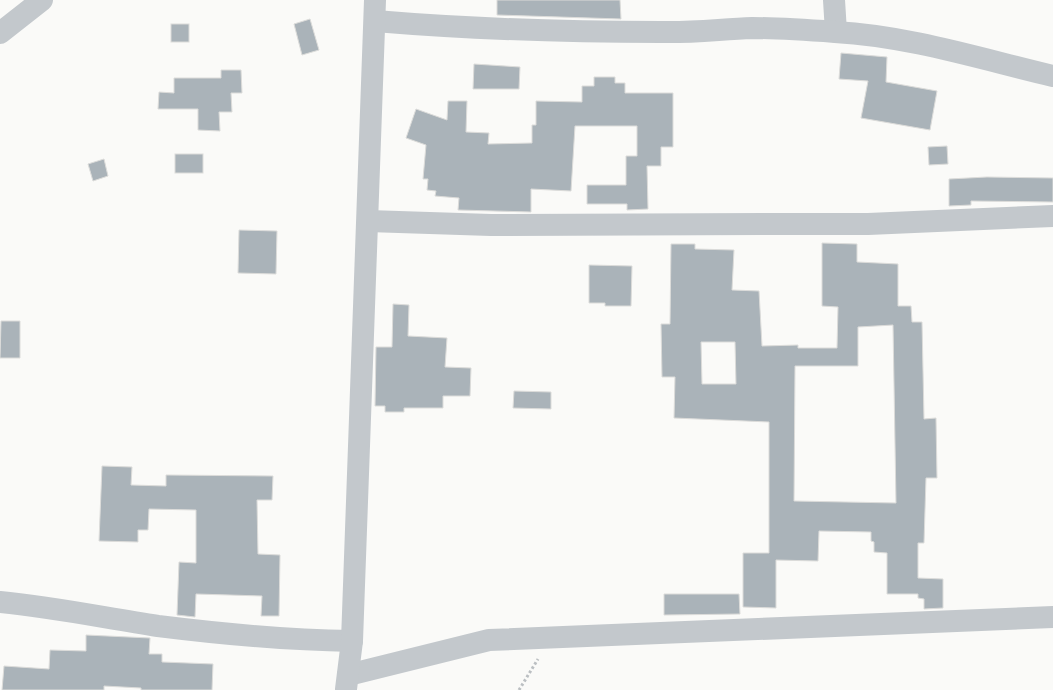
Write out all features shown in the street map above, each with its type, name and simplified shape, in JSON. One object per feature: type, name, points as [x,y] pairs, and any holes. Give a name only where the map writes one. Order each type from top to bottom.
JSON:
[{"type":"street","points":[[0,33],[42,0]]},
{"type":"street","points":[[834,0],[836,32]]},
{"type":"street","points":[[1053,76],[960,52],[908,42],[836,32],[753,28],[664,32],[464,28],[375,10],[352,641],[347,682],[489,640],[1053,617]]},
{"type":"street","points":[[368,221],[491,225],[794,224],[1053,216]]},
{"type":"street","points":[[0,602],[68,610],[158,626],[298,640],[352,641]]},
{"type":"path","points":[[518,690],[552,638]]},
{"type":"building","points":[[497,0],[620,0],[621,19],[497,15]]},
{"type":"building","points":[[310,19],[319,50],[302,55],[294,24]]},
{"type":"building","points":[[171,24],[189,24],[189,42],[171,42]]},
{"type":"building","points":[[841,53],[887,57],[886,82],[937,91],[930,130],[861,118],[868,81],[839,79]]},
{"type":"building","points":[[474,64],[520,67],[519,89],[473,89]]},
{"type":"building","points":[[221,70],[241,70],[242,93],[231,93],[232,112],[219,112],[220,131],[198,130],[198,109],[158,109],[159,92],[174,93],[174,78],[221,78]]},
{"type":"building","points":[[594,77],[615,77],[615,83],[625,83],[625,93],[673,93],[673,147],[661,147],[661,166],[647,166],[648,209],[627,210],[627,204],[587,204],[587,185],[626,185],[626,156],[637,156],[637,126],[575,126],[571,191],[531,189],[531,212],[458,210],[459,198],[435,196],[436,191],[427,190],[428,179],[423,179],[426,145],[406,138],[416,109],[447,120],[448,101],[467,101],[466,132],[489,133],[488,144],[532,143],[532,125],[536,125],[536,101],[582,102],[582,86],[594,86]]},
{"type":"building","points":[[947,146],[948,164],[929,165],[928,147]]},
{"type":"building","points":[[175,154],[203,154],[203,173],[175,173]]},
{"type":"building","points":[[104,159],[108,176],[93,181],[88,164]]},
{"type":"building","points":[[987,177],[1053,178],[1053,202],[971,201],[971,205],[949,206],[949,179]]},
{"type":"building","points":[[239,230],[277,231],[276,274],[238,273]]},
{"type":"building","points":[[822,243],[857,244],[857,262],[898,264],[898,306],[911,306],[912,322],[922,322],[924,419],[936,418],[937,478],[926,478],[924,543],[918,543],[918,578],[943,579],[943,608],[924,609],[924,599],[918,598],[918,594],[887,594],[887,553],[874,552],[871,532],[819,531],[818,561],[776,560],[776,608],[743,607],[743,553],[769,553],[769,422],[674,418],[675,377],[662,377],[661,324],[670,324],[671,244],[695,244],[695,249],[734,250],[732,290],[759,291],[762,346],[798,345],[798,348],[837,348],[838,307],[822,306]],"holes":[[[893,325],[896,503],[794,501],[795,366],[858,366],[858,327]],[[701,342],[735,342],[736,384],[702,384]]]},
{"type":"building","points":[[589,265],[632,266],[631,306],[605,306],[605,303],[589,303]]},
{"type":"building","points":[[393,304],[409,305],[408,336],[447,338],[445,367],[471,368],[470,396],[443,396],[443,408],[404,408],[404,412],[385,412],[385,406],[375,406],[376,347],[392,347]]},
{"type":"building","points":[[1,321],[20,321],[20,358],[0,358]]},
{"type":"building","points":[[514,391],[551,392],[551,409],[513,408]]},
{"type":"building","points":[[102,466],[132,467],[131,485],[166,486],[166,475],[273,476],[272,500],[257,500],[258,554],[280,555],[279,616],[261,616],[262,596],[196,594],[195,617],[177,615],[179,562],[196,563],[196,510],[149,509],[148,530],[138,530],[138,542],[99,541]]},
{"type":"building","points":[[664,594],[739,594],[740,614],[664,615]]},
{"type":"building","points":[[86,635],[150,638],[149,654],[162,654],[162,662],[213,664],[212,690],[141,690],[141,688],[104,686],[104,690],[2,690],[4,666],[49,669],[50,650],[86,651]]}]
